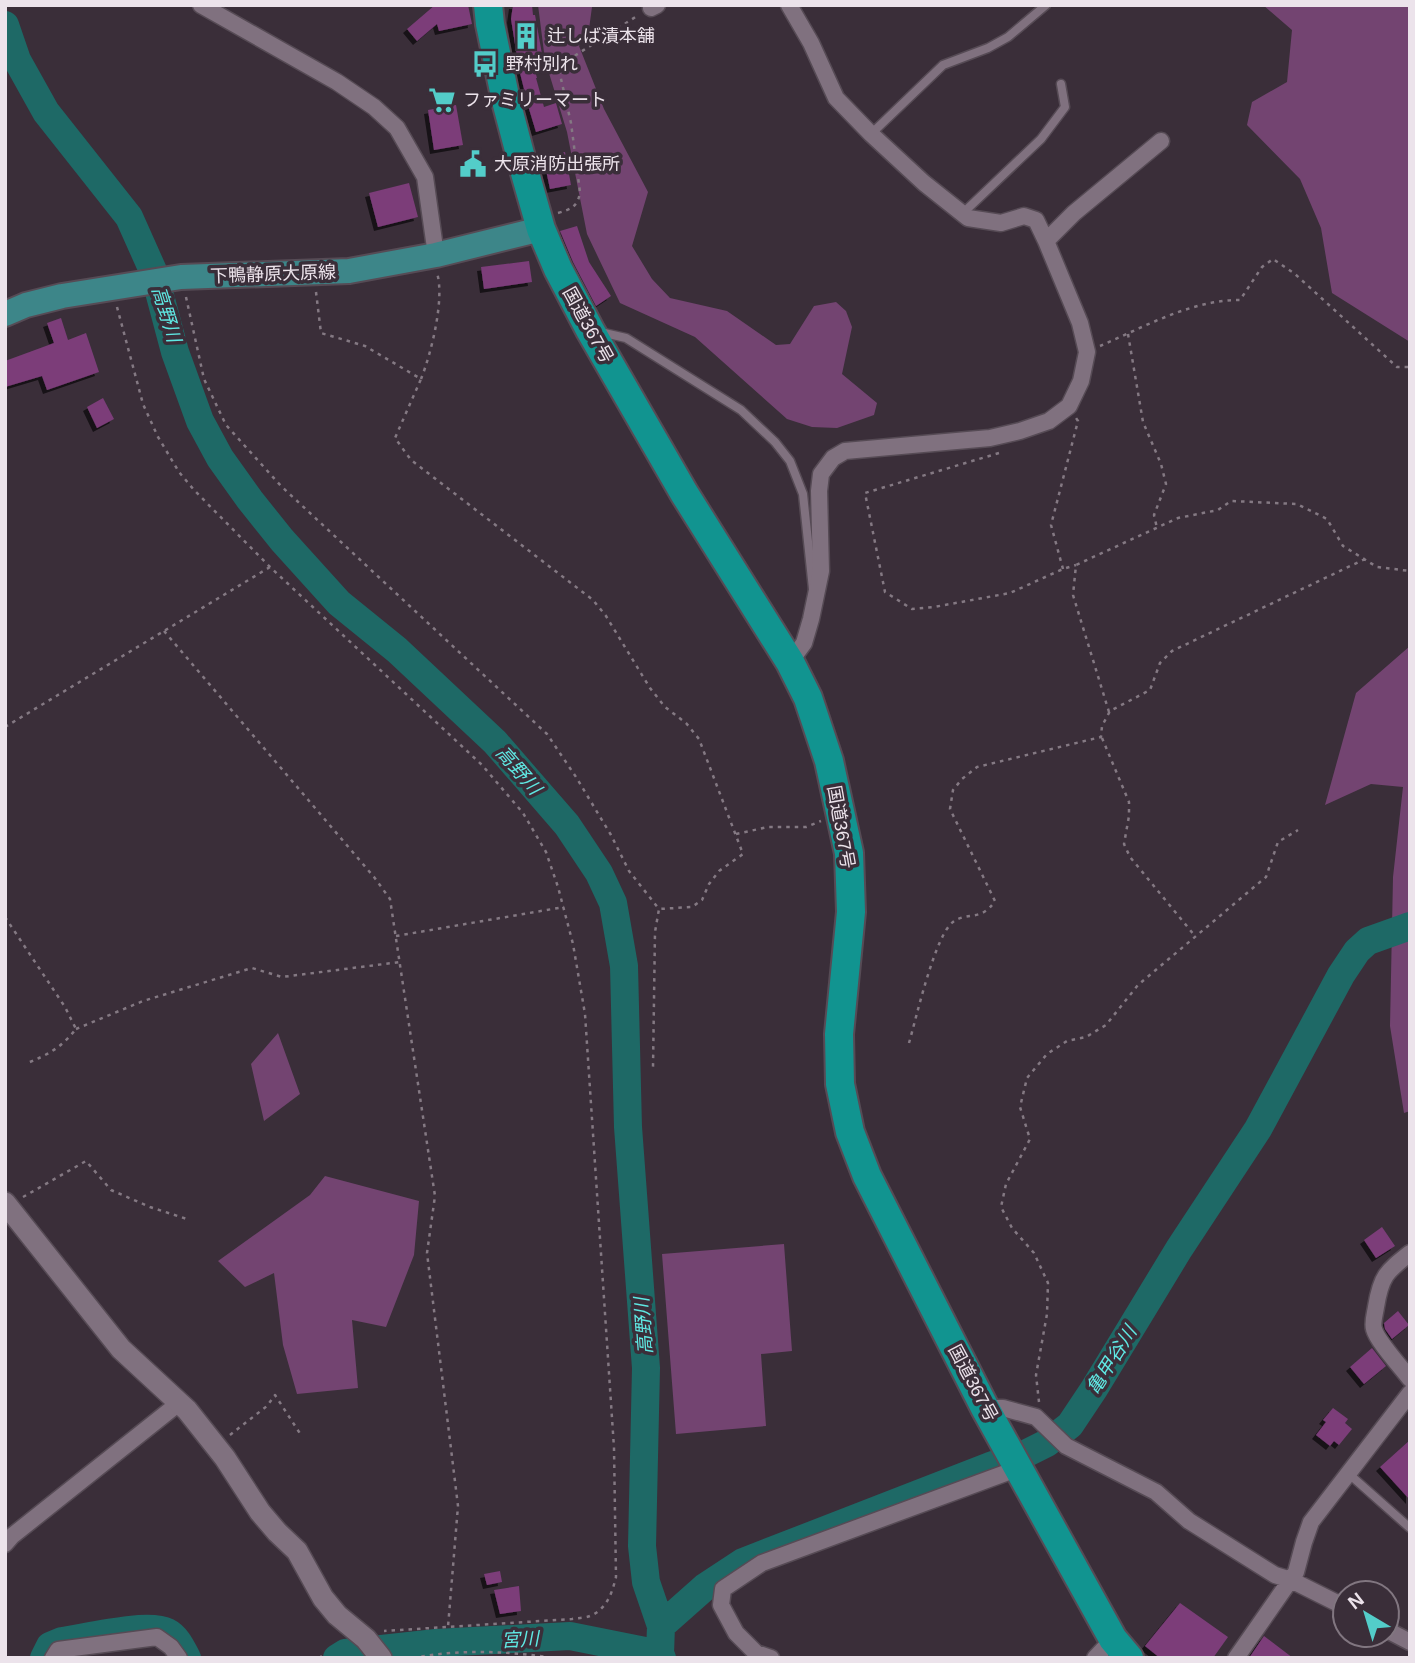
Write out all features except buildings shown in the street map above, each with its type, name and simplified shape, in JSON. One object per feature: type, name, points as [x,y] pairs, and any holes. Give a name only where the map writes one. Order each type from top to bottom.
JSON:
[{"type":"highway","name":"国道367号","points":[[491,11],[506,101],[541,229],[558,269],[684,493],[790,662],[808,698],[830,761],[849,853],[851,912],[839,1034],[840,1084],[850,1132],[867,1176],[1113,1651]]},
{"type":"main road","name":"下鴨静原大原線","points":[[5,314],[26,305],[62,296],[178,277],[349,271],[436,255],[541,229]]},
{"type":"street","points":[[201,5],[337,82],[374,107],[397,128],[425,177],[436,255]]},
{"type":"street","points":[[789,5],[811,43],[836,97],[924,183],[968,218],[1001,223],[1024,216],[1036,220],[1080,323],[1087,352],[1081,381],[1069,407],[1049,421],[990,438],[845,451],[833,458],[821,474],[820,482],[821,571],[804,643],[790,662]]},
{"type":"street","points":[[1046,241],[1161,141]]},
{"type":"street","points":[[9,1214],[121,1349],[187,1410],[221,1453],[260,1512],[297,1551],[323,1598],[337,1615],[363,1636],[380,1657]]},
{"type":"street","points":[[1410,1253],[1383,1278],[1373,1327],[1410,1379]]},
{"type":"street","points":[[1236,1658],[1296,1573],[1311,1522],[1410,1392]]},
{"type":"street","points":[[5,1544],[179,1403]]},
{"type":"street","points":[[985,1408],[1003,1408],[1036,1417],[1066,1446],[1156,1492],[1189,1521],[1275,1575],[1331,1600]]},
{"type":"street","points":[[771,1658],[756,1653],[736,1633],[721,1605],[723,1589],[762,1563],[1013,1458]]},
{"type":"street","points":[[53,1658],[58,1650],[157,1637],[171,1647],[179,1658]]},
{"type":"lane","points":[[871,134],[943,65],[988,48],[1008,37],[1046,5]]},
{"type":"lane","points":[[962,214],[1041,139],[1065,107],[1061,84]]},
{"type":"lane","points":[[590,330],[626,338],[741,410],[775,442],[790,461],[803,494],[814,604]]},
{"type":"lane","points":[[1349,1474],[1410,1528]]},
{"type":"path","points":[[541,229],[551,216],[569,210],[579,201],[571,123],[559,70],[565,62],[654,6]]},
{"type":"path","points":[[1087,352],[1186,310],[1240,300],[1262,267],[1273,259],[1295,274],[1397,368],[1410,367]]},
{"type":"path","points":[[314,272],[321,333],[365,346],[421,379]]},
{"type":"path","points":[[178,277],[204,379],[226,425],[281,486],[547,734],[611,835],[629,871],[659,909],[655,932],[653,1068]]},
{"type":"path","points":[[439,280],[438,309],[429,360],[395,438],[411,460],[593,600],[606,616],[650,688],[665,707],[687,723],[699,739],[743,854],[719,871],[702,900],[692,908],[659,909]]},
{"type":"path","points":[[115,288],[143,404],[158,437],[179,472],[270,567],[482,765],[523,813],[546,852],[573,944],[585,1014],[614,1448],[616,1577],[611,1596],[590,1616],[572,1619],[363,1636]]},
{"type":"path","points":[[1128,334],[1143,422],[1161,464],[1166,484],[1154,515],[1157,528]]},
{"type":"path","points":[[1063,569],[1051,525],[1078,421],[1069,407]]},
{"type":"path","points":[[1020,431],[999,454],[865,493],[885,592],[912,609],[1010,593],[1178,517],[1217,510],[1231,501],[1297,504],[1327,519],[1343,546],[1377,567],[1410,571]]},
{"type":"path","points":[[1195,936],[1130,856],[1124,844],[1129,802],[1101,737],[1102,726],[1110,711],[1150,690],[1160,663],[1172,651],[1365,559]]},
{"type":"path","points":[[1076,565],[1073,595],[1110,711]]},
{"type":"path","points":[[5,727],[270,567]]},
{"type":"path","points":[[164,631],[390,899],[435,1196],[427,1254],[458,1506],[448,1627]]},
{"type":"path","points":[[909,1044],[943,935],[951,923],[963,917],[979,915],[995,901],[950,809],[953,790],[977,767],[1101,737]]},
{"type":"path","points":[[736,834],[768,827],[806,827],[841,813]]},
{"type":"path","points":[[1054,1434],[1038,1401],[1035,1375],[1047,1314],[1048,1283],[1034,1254],[1012,1228],[1001,1207],[1006,1184],[1030,1139],[1020,1107],[1027,1079],[1047,1055],[1068,1041],[1086,1037],[1106,1025],[1138,985],[1266,877],[1278,842],[1298,830]]},
{"type":"path","points":[[396,936],[564,907]]},
{"type":"path","points":[[5,917],[65,1007],[76,1030]]},
{"type":"path","points":[[25,1064],[46,1056],[65,1043],[76,1030],[143,1002],[252,968],[282,977],[400,962]]},
{"type":"path","points":[[9,1214],[86,1161],[111,1190],[190,1220]]},
{"type":"path","points":[[221,1453],[228,1436],[267,1406],[275,1395],[301,1434]]},
{"type":"path","points":[[413,1658],[472,1651],[511,1652],[554,1658]]},
{"type":"shaded area","points":[[538,5],[592,7],[589,29],[579,46],[604,109],[648,192],[632,246],[652,279],[670,298],[727,311],[776,345],[790,344],[814,306],[836,302],[846,311],[852,327],[842,374],[877,403],[874,415],[837,428],[812,427],[787,419],[695,337],[620,303],[587,234],[567,132],[545,60]]},
{"type":"shaded area","points":[[1263,5],[1410,5],[1410,342],[1332,293],[1321,228],[1300,179],[1247,125],[1252,102],[1287,82],[1292,30]]},
{"type":"shaded area","points":[[1410,646],[1410,1111],[1404,1113],[1390,1026],[1393,877],[1403,787],[1371,784],[1325,805],[1356,693]]},
{"type":"shaded area","points":[[278,1033],[300,1094],[264,1121],[251,1064]]},
{"type":"shaded area","points":[[325,1176],[419,1201],[414,1255],[386,1327],[352,1320],[358,1388],[297,1394],[283,1345],[274,1273],[245,1287],[218,1261],[310,1195]]},
{"type":"shaded area","points":[[784,1244],[792,1351],[761,1354],[766,1426],[676,1434],[662,1254]]},
{"type":"waterway","name":"高野川","points":[[5,25],[17,60],[46,112],[129,217],[154,273],[175,352],[200,421],[220,458],[282,540],[339,603],[397,650],[495,742],[567,825],[599,873],[613,903],[624,966],[628,1127],[646,1368],[642,1546],[646,1582],[661,1626],[662,1658]]},
{"type":"waterway","name":"亀甲谷川","points":[[661,1626],[705,1587],[743,1562],[1025,1454],[1047,1443],[1070,1425],[1179,1249],[1258,1129],[1341,975],[1357,951],[1368,941],[1410,926]]},
{"type":"waterway","name":"宮川","points":[[44,1658],[50,1646],[62,1641],[146,1629],[158,1629],[171,1634],[187,1658]]},
{"type":"waterway","name":"宮川","points":[[337,1658],[345,1653],[436,1643],[570,1636],[660,1654]]},
{"type":"place","name":"辻しば漬本舗","points":[[526,36]]},
{"type":"place","name":"野村別れ","points":[[485,64]]},
{"type":"place","name":"ファミリーマート","points":[[442,100]]},
{"type":"place","name":"大原消防出張所","points":[[473,164]]}]
